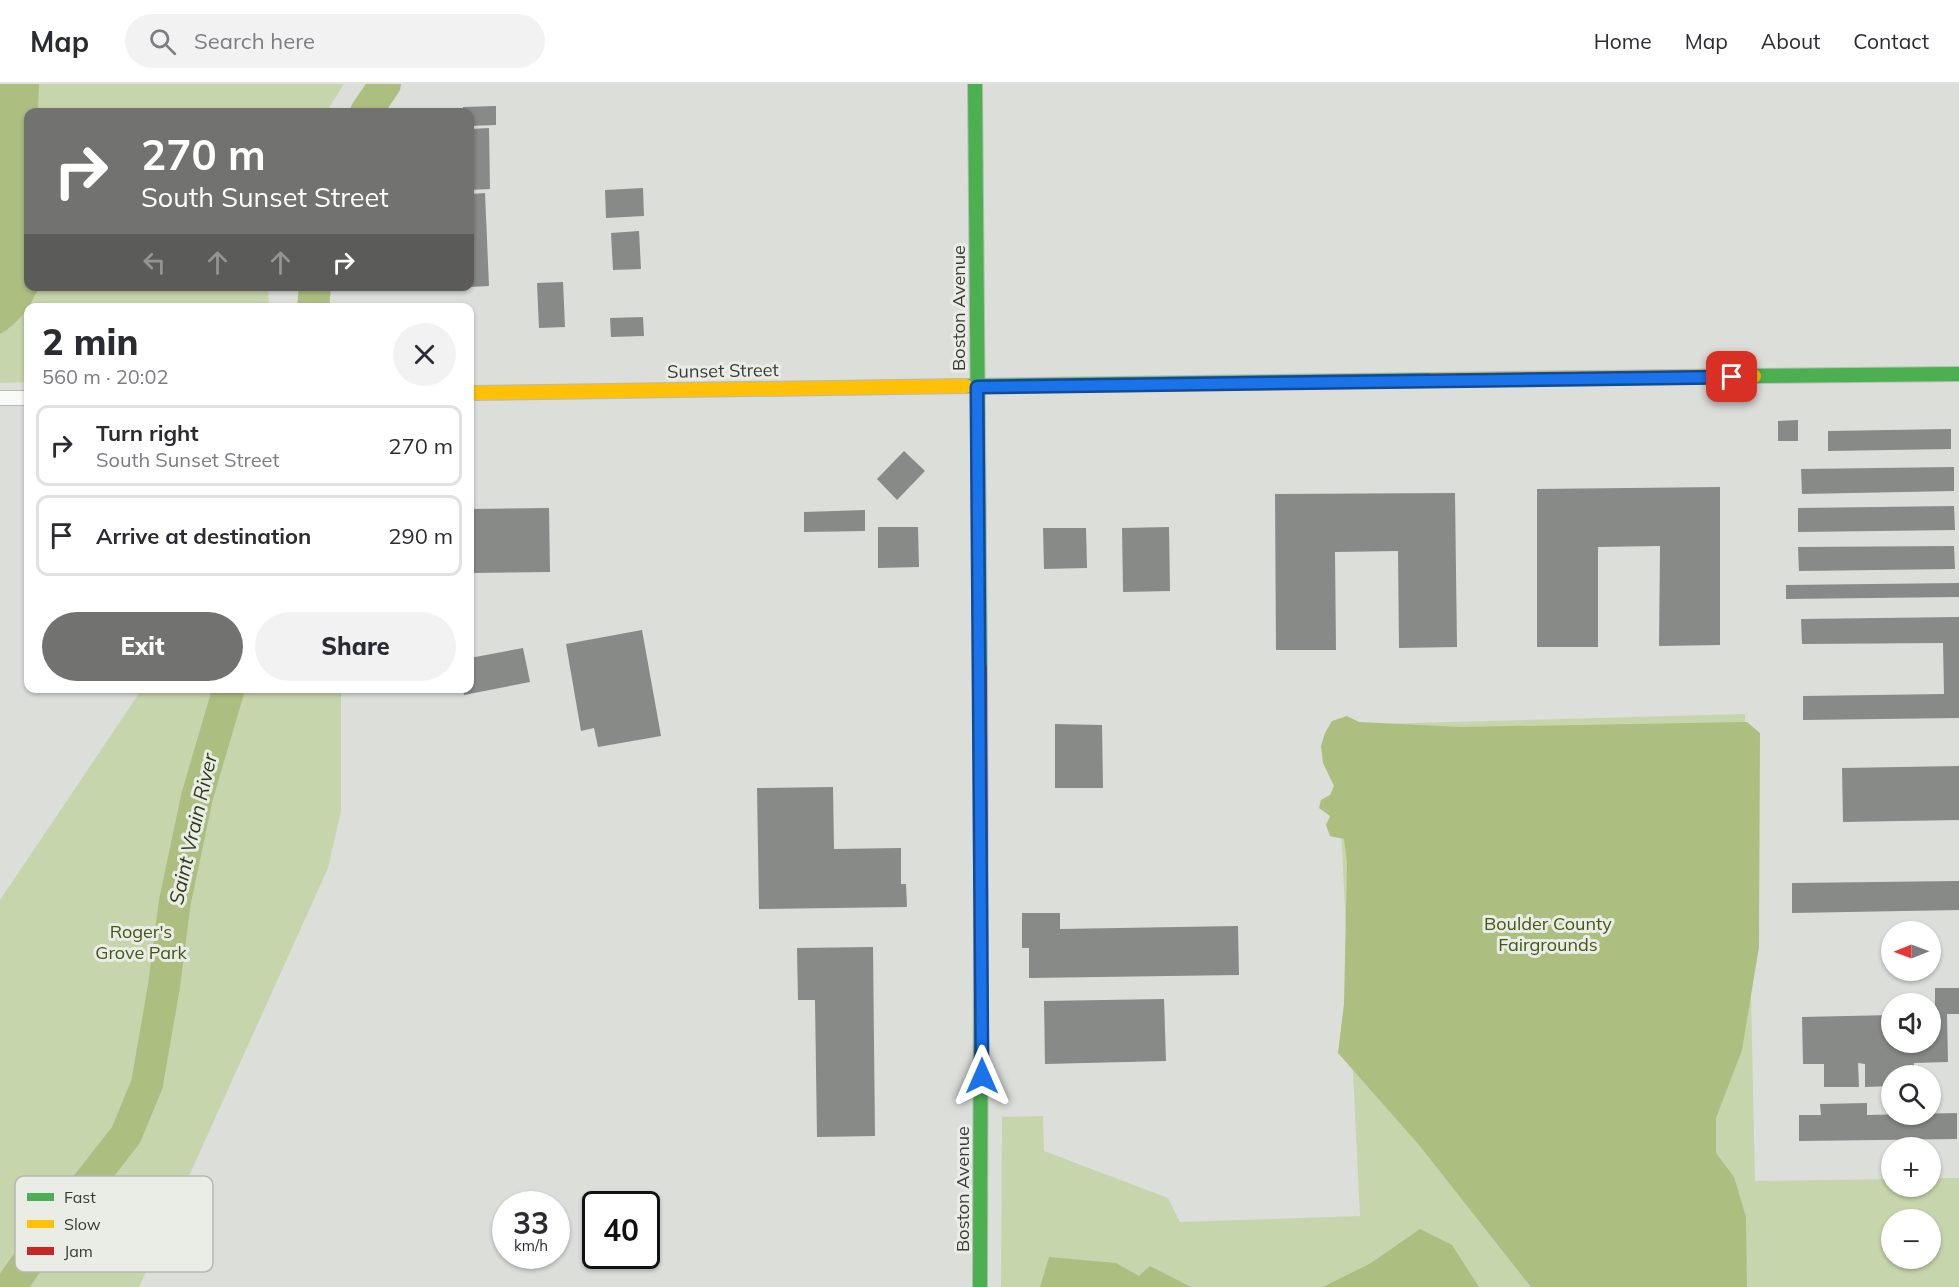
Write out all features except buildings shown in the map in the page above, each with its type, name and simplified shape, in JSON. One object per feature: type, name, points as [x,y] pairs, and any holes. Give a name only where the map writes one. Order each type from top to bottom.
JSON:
[{"type":"street","name":"Boston Avenue","points":[[975,84],[982,974],[980,1287]]},
{"type":"street","name":"Sunset Street","points":[[474,393],[1959,374]]},
{"type":"street","points":[[0,398],[24,398]]},
{"type":"green space","points":[[0,84],[344,84],[329,108],[24,108],[24,291],[268,291],[269,303],[24,303],[24,382],[0,383]]},
{"type":"green space","name":"Roger's Grove Park","points":[[139,693],[341,693],[341,811],[328,868],[189,1176],[15,1176],[15,1272],[146,1272],[139,1287],[0,1287],[0,900]]},
{"type":"green space","name":"Boulder County Fairgrounds","points":[[1745,714],[1755,1181],[1881,1179],[1881,1197],[1941,1197],[1941,1178],[1959,1178],[1959,1287],[1001,1287],[1002,1117],[1043,1116],[1044,1151],[1168,1198],[1180,1222],[1360,1216],[1336,725]]},
{"type":"shaded area","points":[[0,84],[39,84],[38,108],[24,108],[24,291],[37,291],[31,303],[24,303],[23,314],[0,334]]},
{"type":"shaded area","name":"Boulder County Fairgrounds","points":[[1347,716],[1359,722],[1460,727],[1747,722],[1760,733],[1759,947],[1742,1050],[1716,1118],[1716,1153],[1734,1177],[1746,1217],[1747,1287],[1531,1287],[1419,1145],[1338,1053],[1344,1004],[1347,863],[1344,839],[1330,836],[1326,825],[1330,816],[1319,808],[1321,800],[1330,795],[1334,786],[1323,763],[1321,746],[1332,721]]},
{"type":"shaded area","points":[[1420,1229],[1452,1245],[1479,1287],[1323,1287],[1371,1263]]},
{"type":"shaded area","points":[[1049,1257],[1116,1263],[1139,1276],[1150,1266],[1191,1287],[1040,1287]]},
{"type":"waterway","name":"Saint Vrain River","points":[[369,108],[385,84]]},
{"type":"waterway","name":"Saint Vrain River","points":[[313,303],[315,291]]},
{"type":"waterway","name":"Saint Vrain River","points":[[94,1176],[126,1135],[147,1084],[164,986],[175,901],[197,797],[228,693]]},
{"type":"waterway","name":"Saint Vrain River","points":[[10,1287],[21,1272]]},
{"type":"traffic: fast","points":[[975,84],[980,668]]},
{"type":"traffic: fast","points":[[1754,376],[1959,374]]},
{"type":"traffic: fast","points":[[966,386],[1432,380]]},
{"type":"traffic: fast","points":[[980,1287],[981,915]]},
{"type":"traffic: slow","points":[[1432,380],[1754,376]]},
{"type":"traffic: slow","points":[[474,393],[966,386]]},
{"type":"traffic: jam","points":[[980,668],[981,915]]},
{"type":"route","points":[[982,1076],[977,387],[1732,377]]}]
